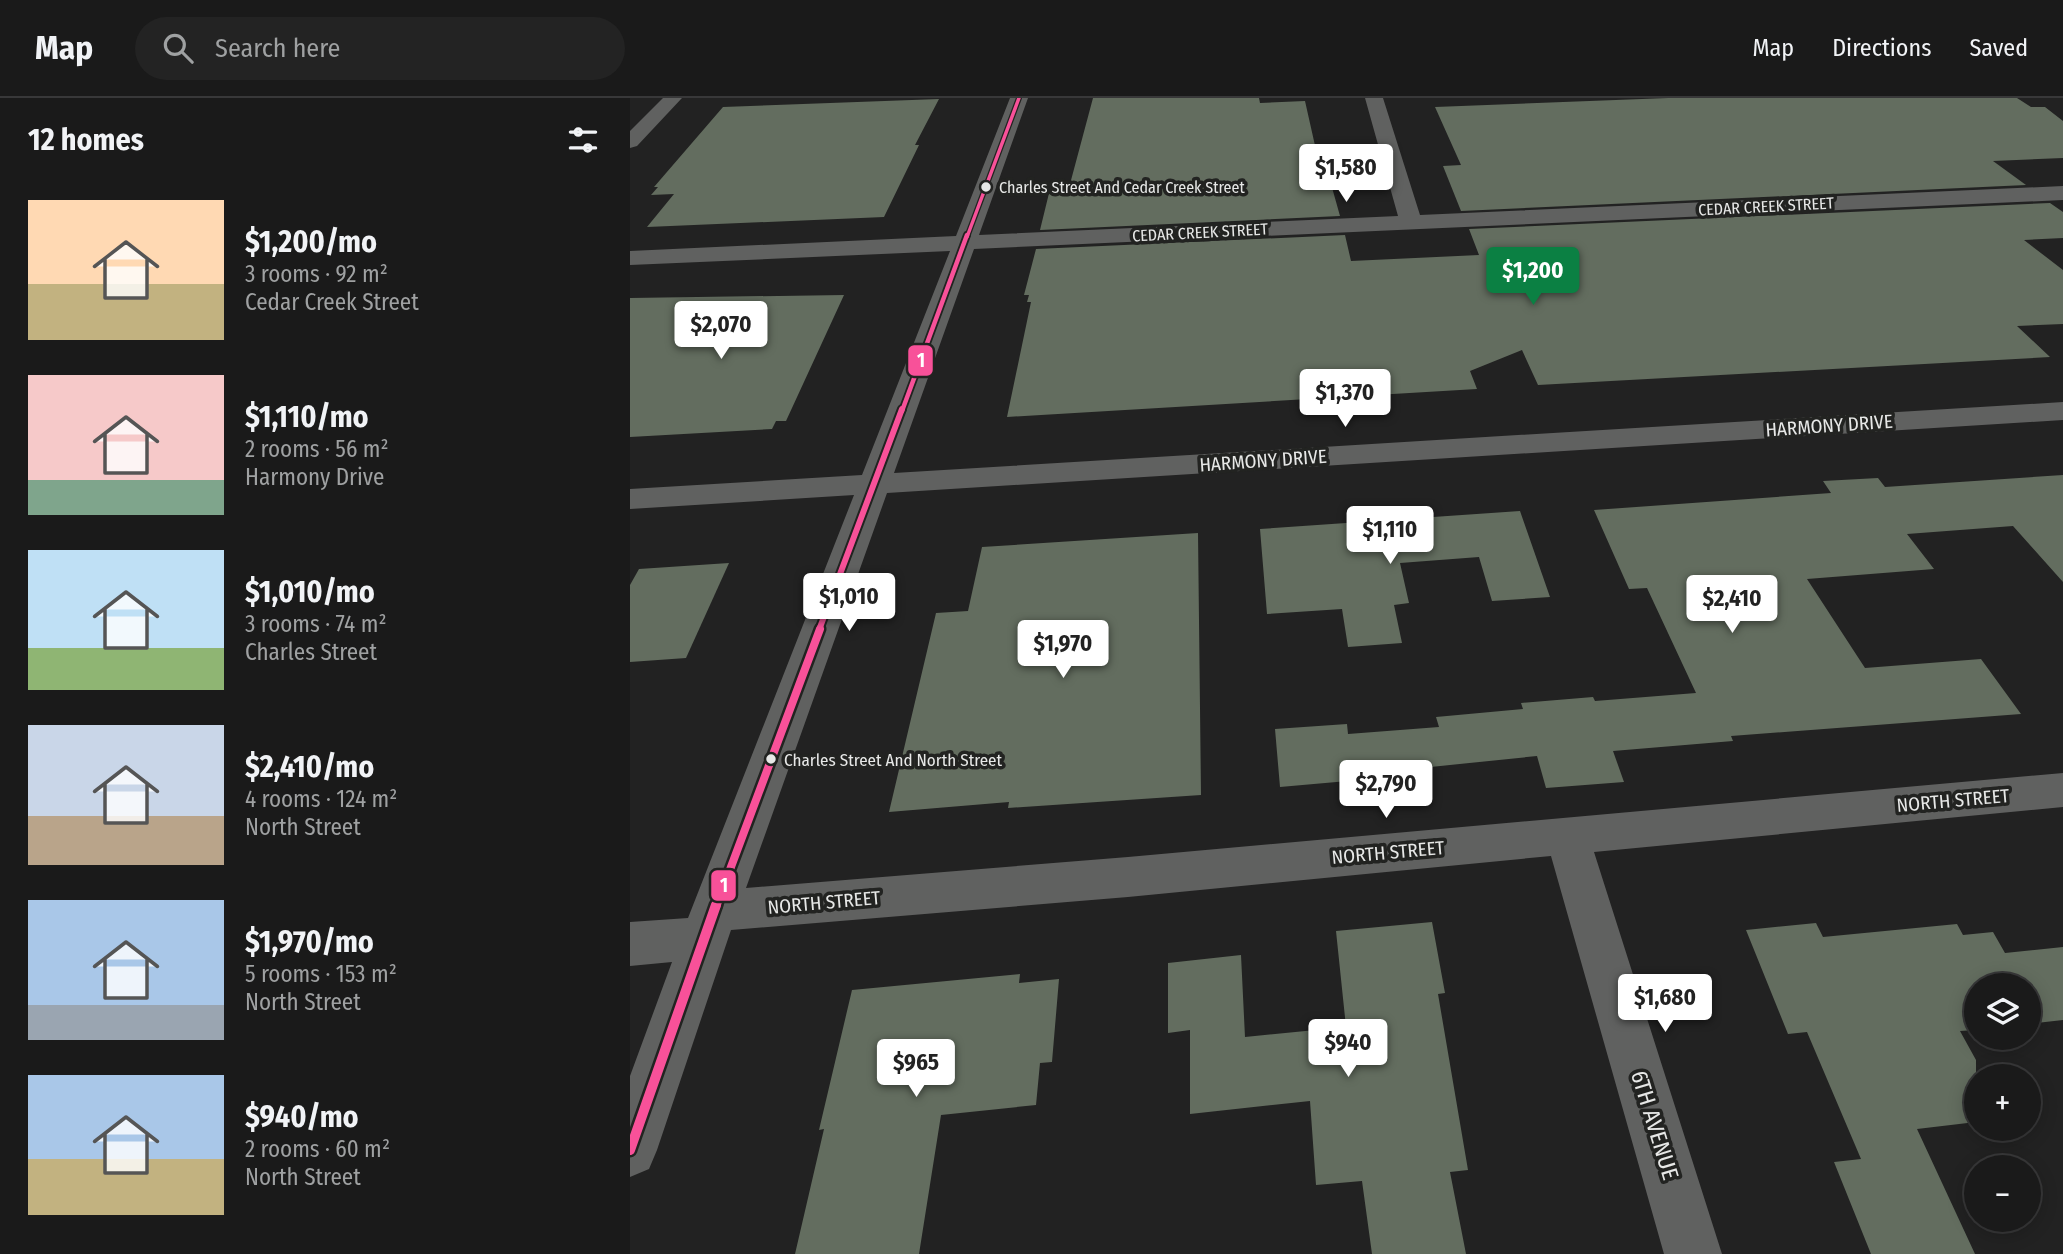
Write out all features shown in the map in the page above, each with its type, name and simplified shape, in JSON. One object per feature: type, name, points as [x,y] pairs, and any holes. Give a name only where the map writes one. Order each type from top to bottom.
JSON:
[{"type":"street","points":[[630,142],[673,98]]},
{"type":"street","points":[[630,1150],[709,925],[1019,98]]},
{"type":"street","points":[[1374,98],[1411,223]]},
{"type":"street","name":"CEDAR CREEK STREET","points":[[630,258],[2063,192]]},
{"type":"street","name":"HARMONY DRIVE","points":[[630,499],[2063,411]]},
{"type":"street","name":"NORTH STREET","points":[[630,944],[709,925],[1128,877],[2063,790]]},
{"type":"street","name":"6TH AVENUE","points":[[1567,835],[1693,1254]]},
{"type":"building","points":[[1093,98],[1259,98],[1260,103],[1305,101],[1316,150],[1322,166],[1326,166],[1340,216],[1040,230],[1051,185],[1070,184]]},
{"type":"building","points":[[1668,98],[2017,98],[2031,107],[2045,107],[2063,121],[2063,158],[1993,161],[2026,185],[1461,211],[1443,166],[1461,165],[1435,107]]},
{"type":"building","points":[[939,99],[915,145],[919,145],[884,217],[647,227],[674,194],[651,195],[658,187],[654,187],[723,107]]},
{"type":"building","points":[[2050,203],[2063,212],[2063,238],[2024,240],[2063,270],[2063,324],[2017,326],[2050,357],[1538,385],[1522,350],[1470,371],[1477,389],[1007,417],[1031,302],[1027,302],[1029,295],[1024,295],[1036,249],[1345,235],[1351,261],[1479,255],[1469,229]]},
{"type":"building","points":[[844,295],[786,421],[776,421],[772,429],[630,437],[630,298]]},
{"type":"building","points":[[2063,475],[2063,582],[2013,526],[1907,534],[1934,569],[1807,579],[1865,668],[1981,659],[2021,714],[1731,736],[1733,741],[1613,751],[1624,782],[1546,788],[1537,756],[1392,771],[1393,777],[1280,787],[1275,729],[1347,724],[1348,734],[1439,727],[1436,717],[1523,709],[1521,703],[1593,697],[1595,701],[1696,693],[1647,588],[1629,589],[1594,510],[1831,493],[1823,481],[1878,478],[1885,487]]},
{"type":"building","points":[[1520,511],[1550,597],[1492,601],[1479,557],[1400,563],[1409,603],[1394,605],[1402,643],[1348,647],[1342,609],[1267,614],[1260,529]]},
{"type":"building","points":[[1198,533],[1201,795],[1008,808],[1009,802],[889,812],[936,613],[968,611],[982,547]]},
{"type":"building","points":[[729,563],[686,658],[630,662],[630,585],[639,569]]},
{"type":"building","points":[[1432,922],[1445,993],[1438,994],[1468,1170],[1450,1172],[1466,1254],[1372,1254],[1362,1181],[1316,1185],[1310,1101],[1190,1114],[1190,1030],[1168,1033],[1168,963],[1241,955],[1245,1037],[1346,1027],[1336,931]]},
{"type":"building","points":[[1816,923],[1823,937],[1957,924],[1963,935],[1993,932],[2005,953],[2063,947],[2063,1020],[2041,1023],[2041,973],[1964,973],[1964,1031],[1960,1031],[1964,1038],[1964,1050],[1970,1050],[1976,1064],[1964,1064],[1964,1123],[1917,1129],[1975,1254],[1871,1254],[1834,1162],[1861,1159],[1807,1032],[1788,1034],[1746,930]]},
{"type":"building","points":[[1020,974],[1019,983],[1059,979],[1052,1062],[1040,1063],[1036,1105],[941,1115],[919,1254],[795,1254],[824,1129],[819,1130],[852,990]]},
{"type":"transit line","name":"1","points":[[630,1150],[714,911],[1019,98]]},
{"type":"place","name":"Charles Street And Cedar Creek Street","points":[[986,187]]},
{"type":"place","name":"Charles Street And North Street","points":[[771,759]]}]
